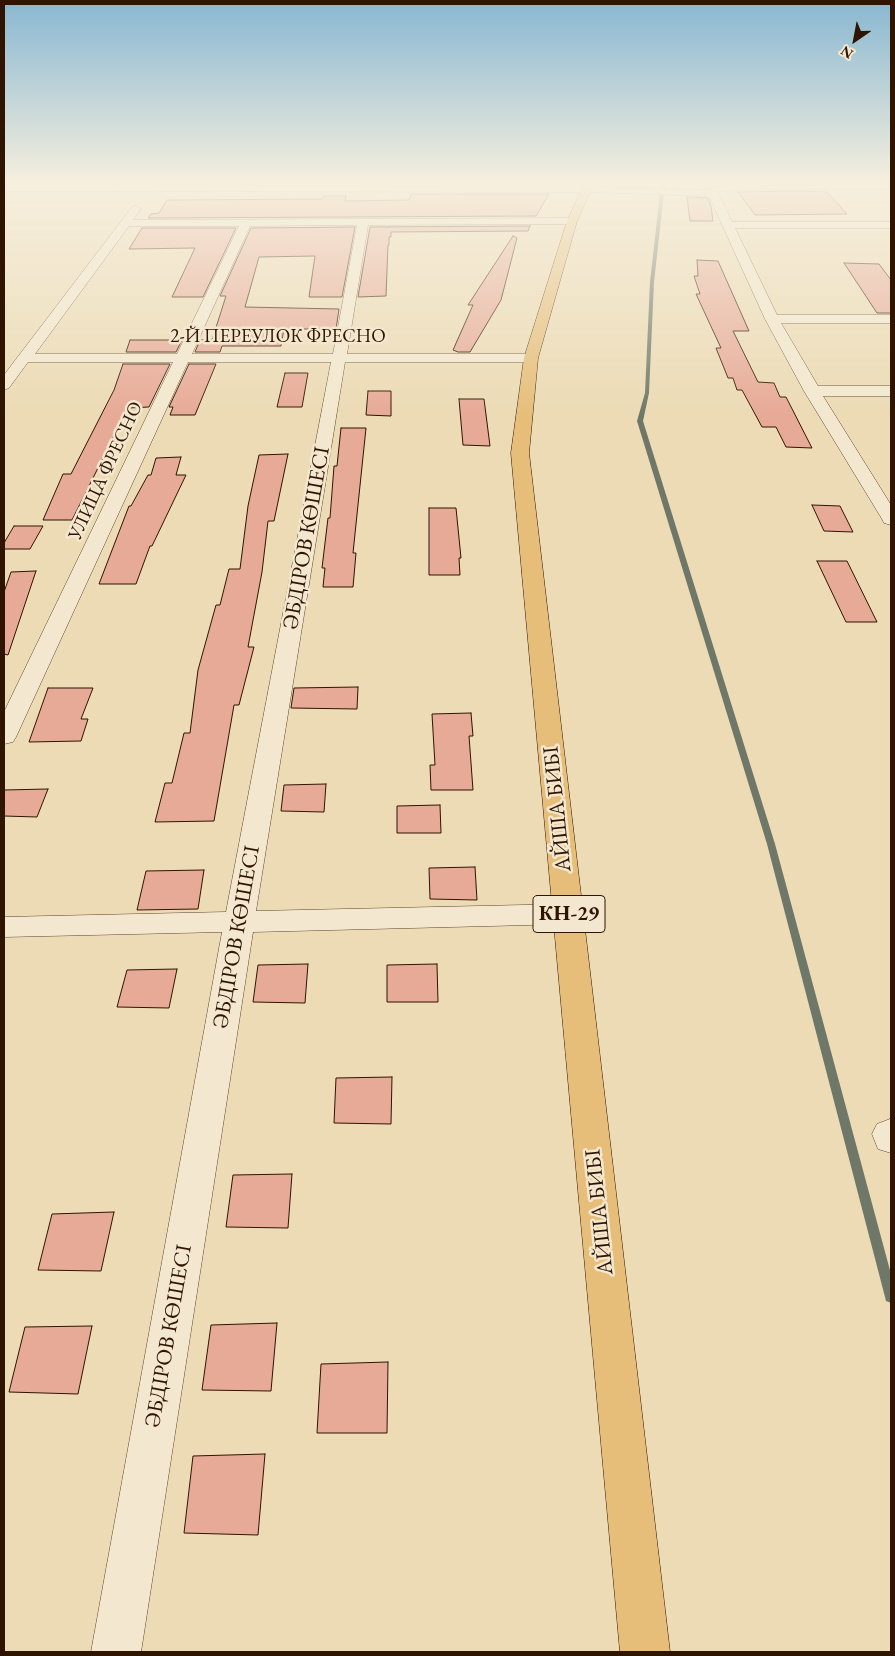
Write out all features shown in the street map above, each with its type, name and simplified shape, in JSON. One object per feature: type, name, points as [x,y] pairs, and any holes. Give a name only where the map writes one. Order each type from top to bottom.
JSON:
[{"type":"main road","name":"АЙША БИБІ","points":[[560,261],[531,358],[520,453],[645,1652]]},
{"type":"street","points":[[4,385],[97,261]]},
{"type":"street","name":"УЛИЦА ФРЕСНО","points":[[4,737],[228,261]]},
{"type":"street","name":"ӘБДІРОВ КӨШЕСІ","points":[[116,1652],[239,923],[356,261]]},
{"type":"street","points":[[746,261],[772,319],[812,391],[891,518]]},
{"type":"street","points":[[772,319],[891,319]]},
{"type":"street","name":"2-Й ПЕРЕУЛОК ФРЕСНО","points":[[25,358],[531,358]]},
{"type":"street","points":[[812,391],[891,391]]},
{"type":"street","points":[[867,481],[891,481]]},
{"type":"street","points":[[4,927],[569,914]]},
{"type":"building","points":[[189,261],[220,261],[203,297],[172,297]]},
{"type":"building","points":[[236,261],[258,261],[245,307],[339,309],[336,329],[284,329],[281,346],[222,346],[220,352],[195,352],[200,340],[212,340],[226,296],[220,296]]},
{"type":"building","points":[[314,261],[349,261],[342,297],[309,297]]},
{"type":"building","points":[[364,261],[387,261],[386,296],[358,297]]},
{"type":"building","points":[[497,261],[511,261],[501,300],[470,352],[458,352],[453,350],[473,305],[468,305]]},
{"type":"building","points":[[697,261],[718,261],[749,331],[733,331],[758,382],[774,383],[780,397],[786,397],[812,448],[786,447],[776,427],[762,427],[742,390],[737,390],[733,378],[728,378],[716,348],[721,348],[696,294],[700,294],[694,276],[698,276]]},
{"type":"building","points":[[844,263],[879,264],[891,280],[891,313],[877,313]]},
{"type":"building","points":[[130,340],[182,340],[176,352],[126,352]]},
{"type":"building","points":[[123,364],[170,364],[149,407],[128,408],[72,520],[43,520],[63,474],[71,474],[114,390]]},
{"type":"building","points":[[189,364],[216,364],[195,415],[170,415],[173,407],[169,407]]},
{"type":"building","points":[[285,373],[308,373],[302,407],[277,407]]},
{"type":"building","points":[[368,391],[391,391],[391,416],[366,415]]},
{"type":"building","points":[[459,399],[484,399],[490,446],[463,445]]},
{"type":"building","points":[[341,428],[366,428],[353,553],[356,553],[353,587],[323,587],[325,568],[322,568],[328,518],[330,518],[334,466],[337,466]]},
{"type":"building","points":[[288,454],[274,521],[268,521],[262,572],[248,647],[254,647],[239,705],[234,705],[214,821],[155,822],[165,783],[172,783],[184,733],[190,733],[198,670],[216,605],[220,605],[229,569],[240,569],[248,506],[259,455]]},
{"type":"building","points":[[181,457],[176,475],[186,475],[152,546],[150,546],[136,584],[99,584],[129,506],[131,506],[148,475],[151,475],[156,458]]},
{"type":"building","points":[[812,505],[840,506],[853,532],[824,531]]},
{"type":"building","points":[[429,508],[456,508],[461,558],[459,558],[460,575],[429,575]]},
{"type":"building","points":[[14,526],[43,526],[30,549],[4,549],[4,543]]},
{"type":"building","points":[[817,561],[847,561],[877,622],[846,622]]},
{"type":"building","points":[[36,571],[8,655],[4,654],[4,592],[11,572]]},
{"type":"building","points":[[358,687],[357,709],[291,708],[294,688]]},
{"type":"building","points":[[48,688],[93,688],[81,719],[88,719],[81,741],[29,742]]},
{"type":"building","points":[[471,713],[473,736],[469,736],[473,790],[431,790],[430,765],[435,765],[432,714]]},
{"type":"building","points":[[326,784],[324,812],[281,811],[284,785]]},
{"type":"building","points":[[48,789],[37,817],[4,816],[4,790]]},
{"type":"building","points":[[440,805],[441,833],[397,833],[397,806]]},
{"type":"building","points":[[475,867],[477,900],[430,899],[429,868]]},
{"type":"building","points":[[204,870],[198,909],[137,910],[146,871]]},
{"type":"building","points":[[308,964],[305,1003],[253,1002],[258,965]]},
{"type":"building","points":[[437,964],[438,1002],[387,1002],[387,965]]},
{"type":"building","points":[[177,969],[169,1008],[117,1007],[127,970]]},
{"type":"building","points":[[392,1077],[391,1124],[334,1123],[336,1078]]},
{"type":"building","points":[[292,1174],[288,1228],[226,1227],[233,1175]]},
{"type":"building","points":[[114,1212],[101,1271],[38,1270],[52,1214]]},
{"type":"building","points":[[277,1323],[271,1391],[202,1390],[211,1325]]},
{"type":"building","points":[[92,1326],[78,1394],[9,1392],[25,1327]]},
{"type":"building","points":[[388,1362],[387,1433],[317,1433],[321,1364]]},
{"type":"building","points":[[265,1454],[258,1535],[184,1533],[193,1456]]},
{"type":"waterway","points":[[654,261],[647,393],[640,421],[771,844],[891,1297]]}]
